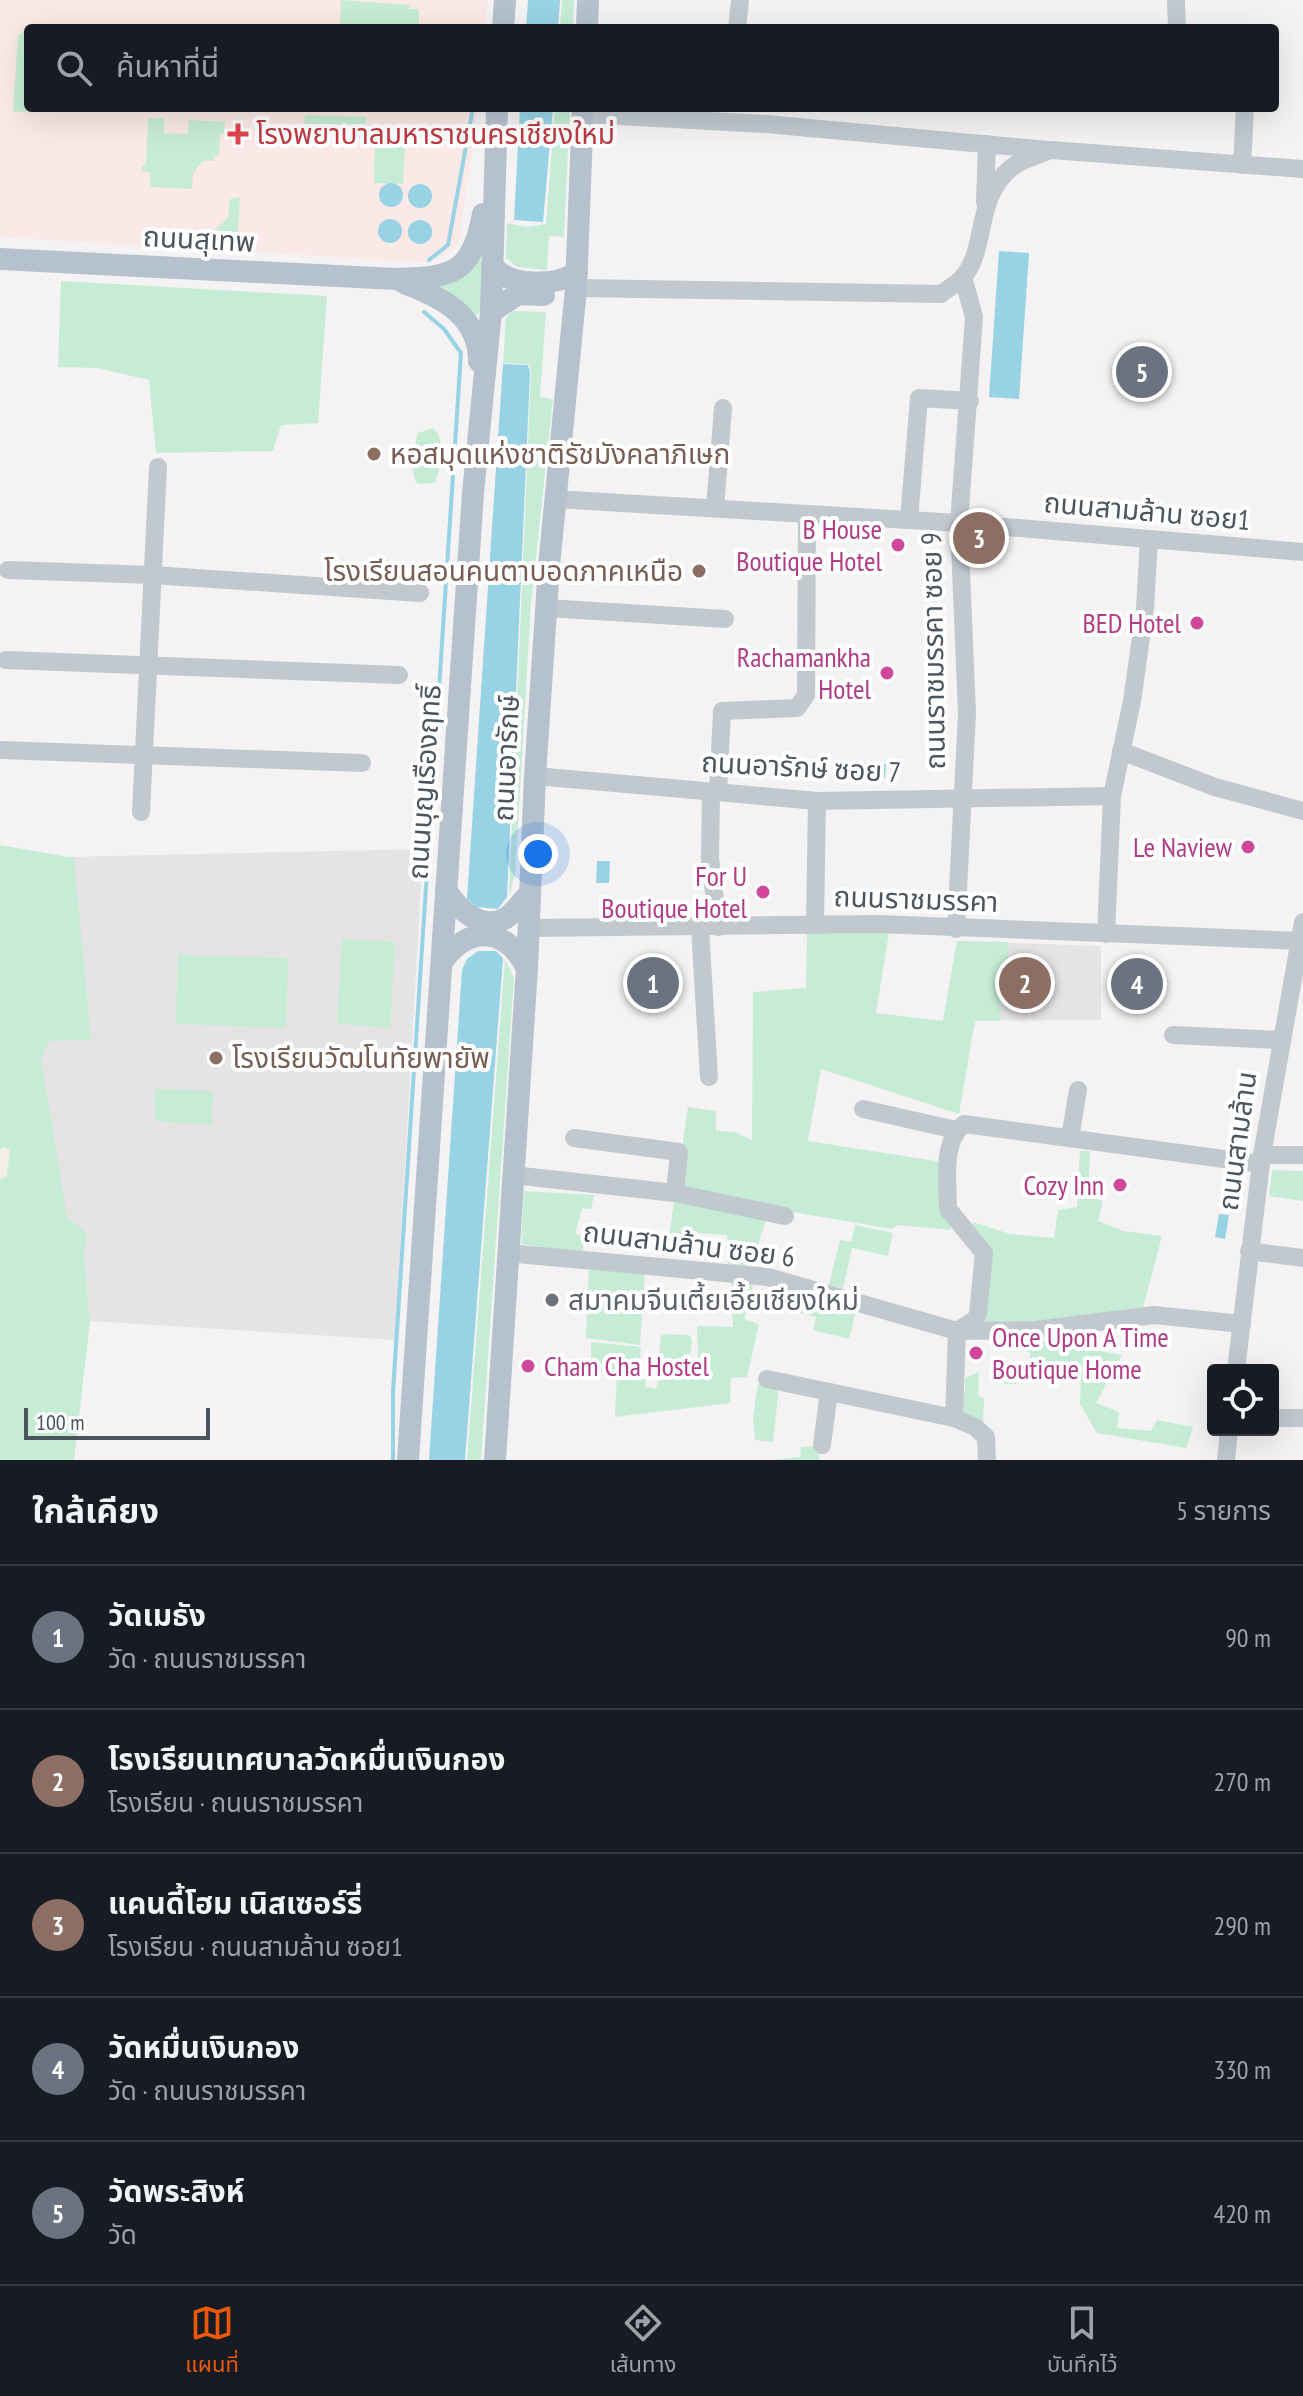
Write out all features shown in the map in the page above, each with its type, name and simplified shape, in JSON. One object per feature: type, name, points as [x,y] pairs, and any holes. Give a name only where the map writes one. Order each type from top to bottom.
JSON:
[{"type":"main road","points":[[503,24],[505,0]]},
{"type":"main road","points":[[587,24],[588,0]]},
{"type":"main road","name":"ถนนบุญเรืองฤทธิ์","points":[[408,1460],[480,402],[491,312],[497,112]]},
{"type":"main road","name":"ถนนอารักษ์","points":[[495,1460],[527,968],[535,776],[546,608],[575,289],[583,112]]},
{"type":"main road","name":"ถนนสุเทพ","points":[[0,259],[396,279],[451,274],[470,257],[478,240],[493,165]]},
{"type":"main road","points":[[491,312],[518,294],[556,296],[575,289],[565,280],[509,279],[492,266]]},
{"type":"main road","name":"ถนนสุเทพ","points":[[396,279],[441,297],[469,324],[479,351],[480,402]]},
{"type":"main road","points":[[446,890],[464,913],[477,920],[493,921],[506,918],[529,894]]},
{"type":"main road","points":[[442,962],[463,940],[494,936],[519,953],[527,968]]},
{"type":"street","points":[[737,24],[740,0]]},
{"type":"street","points":[[1176,0],[1177,24]]},
{"type":"street","points":[[619,112],[728,115],[987,144],[1303,169]]},
{"type":"street","points":[[1242,165],[1245,112]]},
{"type":"street","points":[[575,289],[941,294],[963,277],[976,249],[984,205],[987,144]]},
{"type":"street","points":[[984,205],[1013,166],[1051,150]]},
{"type":"street","name":"ถนนราชมรรคา ซอย 9","points":[[956,929],[967,713],[959,523],[974,317],[963,277]]},
{"type":"street","points":[[909,520],[919,398],[970,401]]},
{"type":"street","points":[[715,508],[723,408]]},
{"type":"street","points":[[141,812],[158,467]]},
{"type":"street","name":"ถนนสามล้าน ซอย1","points":[[555,499],[959,523],[1303,552]]},
{"type":"street","points":[[709,1077],[710,858],[722,711],[797,708],[806,695],[807,514]]},
{"type":"street","points":[[1106,934],[1112,796],[1132,701],[1143,624],[1149,539]]},
{"type":"street","points":[[8,570],[153,575],[420,593]]},
{"type":"street","points":[[546,608],[725,619]]},
{"type":"street","points":[[6,660],[399,675]]},
{"type":"street","points":[[1,750],[362,763]]},
{"type":"street","points":[[1121,751],[1215,787],[1303,811]]},
{"type":"street","name":"ถนนอารักษ์ ซอย 7","points":[[535,776],[817,801],[1112,796]]},
{"type":"street","points":[[815,923],[817,801]]},
{"type":"street","name":"ถนนสามล้าน","points":[[1237,1364],[1262,1160],[1280,1040],[1303,922]]},
{"type":"street","name":"ถนนราชมรรคา","points":[[528,928],[709,928],[815,923],[1301,941]]},
{"type":"street","points":[[1173,1035],[1280,1040]]},
{"type":"street","points":[[1070,1138],[1078,1090]]},
{"type":"street","points":[[863,1109],[956,1130]]},
{"type":"street","points":[[954,1418],[957,1331],[975,1320],[978,1314],[984,1253],[948,1209],[948,1163],[956,1130],[964,1124],[1262,1160],[1303,1155]]},
{"type":"street","points":[[574,1138],[679,1152],[675,1193]]},
{"type":"street","points":[[513,1175],[675,1193],[785,1216]]},
{"type":"street","points":[[1249,1251],[1303,1258]]},
{"type":"street","name":"ถนนสามล้าน ซอย 6","points":[[507,1253],[768,1277],[957,1331],[1035,1330],[1154,1315],[1242,1324]]},
{"type":"street","points":[[767,1379],[954,1418],[975,1427],[986,1437],[987,1460]]},
{"type":"street","points":[[822,1445],[829,1392]]},
{"type":"street","points":[[1279,1418],[1303,1418]]},
{"type":"street","points":[[1226,1460],[1228,1436]]},
{"type":"shaded area","name":"โรงพยาบาลมหาราชนครเชียงใหม่","points":[[0,0],[488,0],[485,24],[24,24],[24,112],[477,112],[459,242],[440,258],[423,262],[0,237]]},
{"type":"shaded area","name":"โรงเรียนวัฒโนทัยพายัพ","points":[[423,849],[395,1340],[90,1321],[84,1251],[40,1242],[0,1006],[0,850],[66,857]]},
{"type":"shaded area","points":[[957,941],[1101,946],[1101,1020],[943,1021]]},
{"type":"green space","points":[[341,0],[410,5],[410,9],[419,9],[419,24],[340,24]]},
{"type":"green space","points":[[562,0],[574,0],[573,24],[560,24]]},
{"type":"green space","points":[[24,31],[24,112],[13,111],[18,36]]},
{"type":"green space","points":[[555,112],[570,112],[564,237],[549,236],[547,270],[517,267],[506,258],[507,223],[527,227],[546,224]]},
{"type":"green space","points":[[305,115],[366,117],[366,138],[304,136]]},
{"type":"green space","points":[[148,118],[164,119],[164,133],[188,134],[189,120],[225,122],[224,133],[220,134],[219,156],[214,156],[214,161],[203,161],[193,173],[192,189],[150,187],[150,172],[141,171],[142,166],[146,165]]},
{"type":"green space","points":[[375,131],[406,132],[403,184],[374,183]]},
{"type":"green space","points":[[240,197],[237,250],[213,249],[215,230],[228,218],[230,199]]},
{"type":"green space","points":[[481,249],[481,312],[475,315],[433,284]]},
{"type":"green space","points":[[61,281],[327,296],[318,423],[281,425],[273,451],[156,453],[149,380],[97,368],[58,367]]},
{"type":"green space","points":[[512,311],[546,312],[540,397],[553,399],[531,604],[515,875],[509,895],[531,371],[529,364],[503,363],[506,319]]},
{"type":"green space","points":[[433,428],[441,447],[437,477],[435,483],[418,484],[412,466],[416,439],[418,433]]},
{"type":"green space","points":[[0,845],[74,858],[91,1040],[49,1041],[41,1059],[67,1217],[87,1233],[84,1254],[90,1321],[74,1460],[0,1460]]},
{"type":"green space","points":[[807,932],[889,932],[876,1013],[943,1021],[957,941],[1008,942],[1008,974],[1001,974],[1000,1021],[975,1021],[959,1114],[821,1069],[808,1141],[942,1162],[951,1230],[897,1225],[892,1229],[770,1208],[749,1271],[728,1267],[727,1235],[695,1233],[695,1240],[669,1237],[688,1107],[716,1111],[716,1131],[735,1132],[752,1140],[753,992],[806,988]]},
{"type":"green space","points":[[342,939],[395,942],[390,1028],[337,1024]]},
{"type":"green space","points":[[178,955],[288,958],[286,1028],[176,1024]]},
{"type":"green space","points":[[505,959],[514,978],[481,1460],[467,1460]]},
{"type":"green space","points":[[155,1089],[213,1091],[212,1125],[155,1121]]},
{"type":"green space","points":[[1080,1151],[1090,1151],[1088,1196],[1103,1201],[1098,1221],[1123,1231],[1162,1236],[1143,1308],[1041,1323],[979,1322],[987,1266],[971,1231],[973,1222],[1010,1234],[1054,1238],[1058,1210],[1077,1207]]},
{"type":"green space","points":[[1272,1170],[1303,1171],[1303,1201],[1269,1196]]},
{"type":"green space","points":[[524,1191],[594,1195],[591,1209],[582,1208],[575,1234],[585,1237],[582,1254],[521,1244]]},
{"type":"green space","points":[[855,1225],[893,1233],[888,1256],[852,1248],[843,1288],[829,1285],[840,1240],[851,1242]]},
{"type":"green space","points":[[589,1268],[645,1273],[640,1345],[586,1338]]},
{"type":"green space","points":[[731,1282],[753,1285],[744,1319],[759,1324],[747,1377],[731,1378],[730,1403],[615,1417],[617,1374],[591,1371],[591,1342],[641,1347],[639,1377],[646,1380],[645,1387],[656,1389],[658,1381],[689,1373],[698,1357],[697,1326],[733,1327]]},
{"type":"green space","points":[[789,1295],[856,1311],[849,1339],[813,1330],[816,1317],[785,1309]]},
{"type":"green space","points":[[1071,1327],[1086,1348],[1122,1355],[1096,1403],[1119,1412],[1117,1428],[1151,1431],[1157,1420],[1193,1427],[1186,1448],[1097,1433],[1080,1404],[1081,1373],[1056,1372],[1038,1380],[1032,1376],[1017,1376],[1016,1384],[1005,1384],[995,1370],[990,1369],[989,1366],[1013,1363],[1014,1371],[1029,1371],[1030,1352],[1013,1349],[1014,1332]]},
{"type":"green space","points":[[661,1334],[689,1335],[692,1339],[689,1358],[675,1371],[658,1364]]},
{"type":"green space","points":[[979,1372],[978,1396],[984,1398],[983,1426],[958,1416],[958,1391],[965,1391],[965,1378]]},
{"type":"green space","points":[[758,1384],[779,1388],[773,1442],[755,1440],[753,1417]]},
{"type":"green space","points":[[819,1446],[819,1460],[773,1460],[800,1457],[801,1447]]},
{"type":"sand","points":[[5,1147],[10,1150],[7,1176],[0,1180],[0,1149]]},
{"type":"water","points":[[528,0],[560,0],[558,24],[526,24]]},
{"type":"water","points":[[520,112],[553,112],[543,222],[514,220]]},
{"type":"water","points":[[391,183],[400,186],[403,195],[400,204],[391,207],[382,204],[379,195],[382,186]]},
{"type":"water","points":[[420,184],[431,191],[432,196],[425,207],[420,208],[409,201],[408,196],[415,185]]},
{"type":"water","points":[[390,219],[398,223],[402,231],[398,239],[390,243],[382,239],[378,231],[382,223]]},
{"type":"water","points":[[420,220],[428,224],[432,232],[428,240],[420,244],[412,240],[408,232],[412,224]]},
{"type":"water","points":[[999,251],[1029,253],[1019,399],[989,397]]},
{"type":"water","points":[[503,364],[528,365],[530,372],[507,897],[498,909],[477,907],[467,899]]},
{"type":"water","points":[[850,763],[886,764],[885,778],[849,777]]},
{"type":"water","points":[[597,861],[610,861],[609,883],[596,883]]},
{"type":"water","points":[[478,951],[496,951],[503,958],[465,1460],[429,1460],[462,970],[467,959]]},
{"type":"water","points":[[1219,1214],[1229,1215],[1225,1239],[1215,1237]]},
{"type":"waterway","points":[[429,260],[448,245],[472,112]]},
{"type":"waterway","points":[[393,1460],[393,1391],[461,353],[444,329],[424,312]]},
{"type":"place","name":"โรงพยาบาลมหาราชนครเชียงใหม่","points":[[238,134]]},
{"type":"place","name":"วัดพระสิงห์","points":[[1142,372]]},
{"type":"place","name":"หอสมุดแห่งชาติรัชมังคลาภิเษก","points":[[374,454]]},
{"type":"place","name":"แคนดี้โฮม เนิสเซอร์รี่","points":[[979,538]]},
{"type":"place","name":"B House Boutique Hotel","points":[[898,545]]},
{"type":"place","name":"โรงเรียนสอนคนตาบอดภาคเหนือ","points":[[699,571]]},
{"type":"place","name":"BED Hotel","points":[[1197,623]]},
{"type":"place","name":"Rachamankha Hotel","points":[[887,673]]},
{"type":"place","name":"Le Naview","points":[[1248,847]]},
{"type":"place","name":"For U Boutique Hotel","points":[[763,892]]},
{"type":"place","name":"วัดเมธัง","points":[[653,983]]},
{"type":"place","name":"โรงเรียนเทศบาลวัดหมื่นเงินกอง","points":[[1025,983]]},
{"type":"place","name":"วัดหมื่นเงินกอง","points":[[1137,984]]},
{"type":"place","name":"โรงเรียนวัฒโนทัยพายัพ","points":[[216,1058]]},
{"type":"place","name":"Cozy Inn","points":[[1120,1185]]},
{"type":"place","name":"สมาคมจีนเตี้ยเอี้ยเชียงใหม่","points":[[552,1300]]},
{"type":"place","name":"Once Upon A Time Boutique Home","points":[[976,1353]]},
{"type":"place","name":"Cham Cha Hostel","points":[[528,1366]]}]
